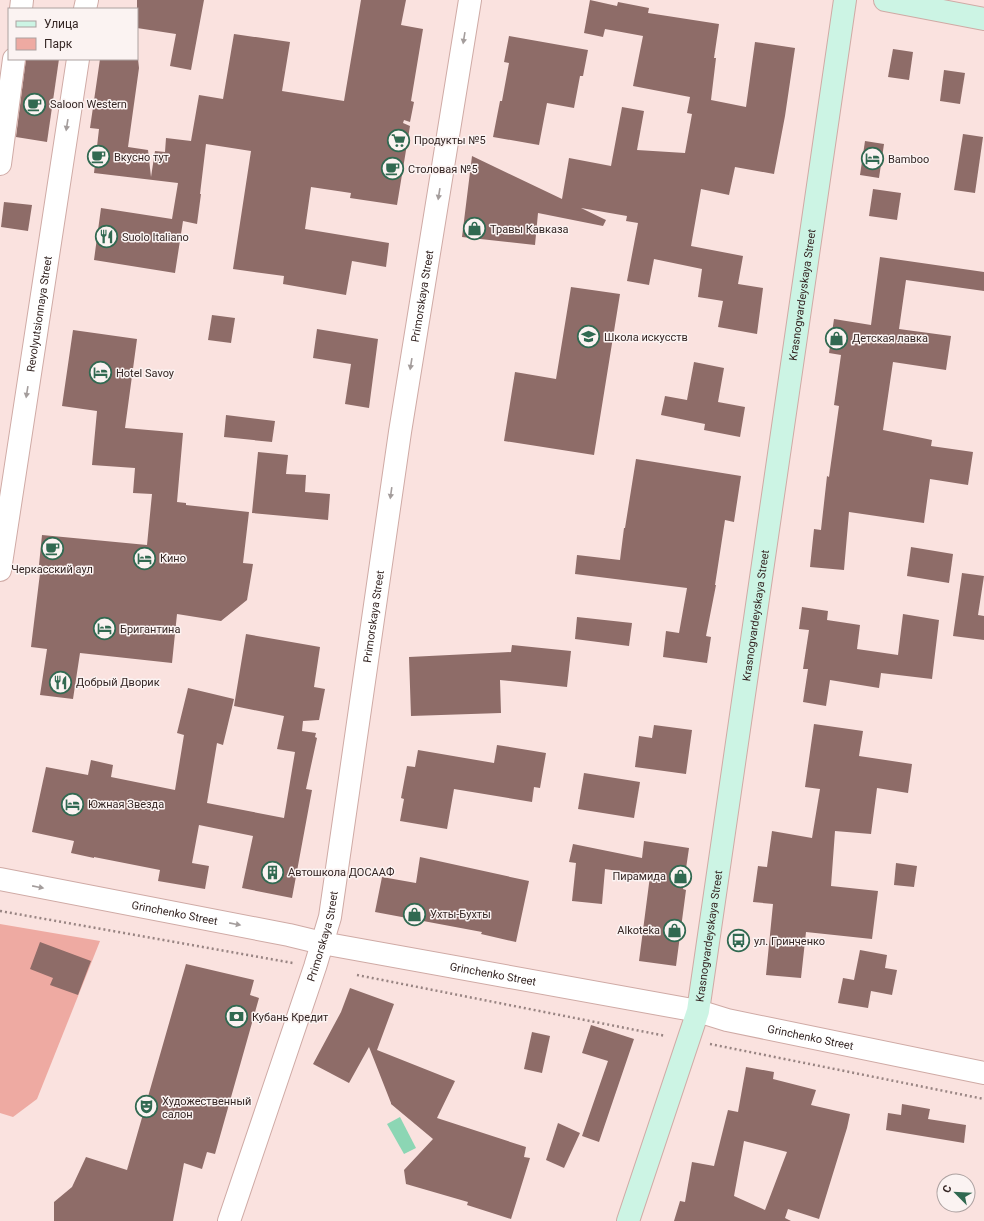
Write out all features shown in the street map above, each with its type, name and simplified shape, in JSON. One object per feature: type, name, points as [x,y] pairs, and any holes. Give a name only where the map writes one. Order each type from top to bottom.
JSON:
[{"type":"street","name":"Primorskaya Street","points":[[229,1221],[315,966],[330,917],[400,432],[470,0]]},
{"type":"street","name":"Krasnogvardeyskaya Street","points":[[628,1221],[698,1011],[845,0]]},
{"type":"street","points":[[885,0],[984,19]]},
{"type":"street","points":[[0,164],[14,60]]},
{"type":"street","name":"Revolyutsionnaya Street","points":[[0,570],[78,60]]},
{"type":"street","name":"Grinchenko Street","points":[[0,879],[289,935],[322,943],[698,1011],[726,1020],[984,1073]]},
{"type":"path","points":[[0,911],[315,966]]},
{"type":"path","points":[[353,974],[984,1099]]},
{"type":"green space","points":[[0,924],[100,941],[37,1099],[13,1117],[0,1113]]},
{"type":"shaded area","points":[[400,1117],[416,1148],[404,1154],[387,1124]]},
{"type":"building","points":[[137,0],[204,0],[191,70],[170,66],[176,34],[138,28]]},
{"type":"building","points":[[361,0],[406,0],[401,25],[423,29],[411,101],[414,102],[410,122],[404,120],[403,123],[410,126],[397,205],[350,198],[351,193],[311,187],[305,229],[389,243],[386,267],[352,261],[346,295],[283,284],[284,276],[233,269],[251,151],[206,144],[197,224],[183,221],[175,273],[94,260],[101,208],[172,219],[178,183],[94,173],[99,129],[90,128],[100,60],[138,59],[139,68],[128,147],[148,150],[151,177],[155,151],[165,152],[166,138],[191,141],[199,95],[223,99],[234,34],[290,42],[282,91],[344,101]]},
{"type":"building","points":[[590,0],[617,6],[618,2],[649,8],[648,13],[719,24],[714,58],[716,58],[711,100],[746,107],[755,42],[795,48],[785,116],[774,174],[735,167],[729,195],[701,189],[691,246],[743,256],[738,284],[763,288],[757,334],[718,327],[723,301],[698,297],[702,269],[654,259],[649,285],[627,281],[638,223],[626,221],[627,216],[581,208],[606,220],[603,226],[538,213],[535,245],[462,237],[472,156],[562,199],[569,158],[611,166],[622,107],[644,111],[637,150],[685,153],[692,114],[687,113],[690,97],[633,86],[643,36],[605,29],[603,37],[584,33]]},
{"type":"building","points":[[509,36],[588,50],[583,76],[580,76],[574,108],[547,103],[539,145],[493,137],[509,63],[504,62]]},
{"type":"building","points":[[893,49],[913,52],[909,80],[888,77]]},
{"type":"building","points":[[26,60],[59,60],[47,142],[16,137]]},
{"type":"building","points":[[944,70],[965,73],[960,104],[940,101]]},
{"type":"building","points":[[963,134],[983,137],[975,193],[954,190]]},
{"type":"building","name":"Bamboo","points":[[865,141],[884,144],[879,178],[860,175]]},
{"type":"building","points":[[873,189],[901,193],[897,220],[869,216]]},
{"type":"building","points":[[4,202],[32,205],[28,231],[1,227]]},
{"type":"building","points":[[880,257],[984,272],[984,291],[906,280],[899,329],[951,336],[946,370],[893,362],[883,430],[932,440],[931,446],[973,452],[968,485],[930,479],[924,523],[849,512],[844,570],[810,567],[814,529],[821,530],[827,476],[829,477],[839,406],[834,405],[841,355],[829,353],[834,319],[871,325]]},
{"type":"building","name":"Школа искусств","points":[[571,287],[620,294],[594,455],[504,441],[515,372],[556,379]]},
{"type":"building","points":[[212,315],[235,318],[231,343],[208,340]]},
{"type":"building","points":[[317,329],[378,339],[369,408],[345,404],[351,364],[313,358]]},
{"type":"building","points":[[73,330],[137,339],[125,428],[183,433],[177,502],[186,503],[186,505],[249,512],[243,563],[253,564],[247,600],[221,621],[177,614],[172,663],[80,653],[73,699],[40,695],[47,649],[31,647],[41,565],[39,565],[42,535],[147,545],[152,494],[133,493],[135,468],[92,465],[97,411],[62,406]]},
{"type":"building","points":[[694,362],[724,368],[718,402],[745,407],[740,437],[704,430],[705,424],[661,415],[665,396],[687,400]]},
{"type":"building","points":[[226,415],[275,421],[272,442],[224,437]]},
{"type":"building","points":[[258,452],[288,455],[286,474],[306,475],[305,492],[330,494],[328,520],[252,513]]},
{"type":"building","points":[[636,459],[741,476],[734,522],[725,520],[716,585],[706,636],[711,637],[707,663],[663,657],[666,631],[679,633],[687,588],[575,574],[577,555],[620,560]]},
{"type":"building","points":[[911,547],[953,554],[949,583],[907,576]]},
{"type":"building","points":[[962,573],[984,576],[978,615],[984,616],[984,640],[953,636]]},
{"type":"building","points":[[802,607],[828,611],[827,620],[860,625],[857,649],[898,655],[903,614],[939,620],[932,679],[881,673],[879,688],[830,680],[826,706],[803,702],[808,669],[803,669],[809,630],[799,629]]},
{"type":"building","points":[[577,617],[632,623],[629,646],[575,639]]},
{"type":"building","points":[[246,634],[320,647],[314,687],[325,689],[319,720],[303,721],[302,731],[316,733],[315,737],[317,738],[306,789],[312,790],[292,898],[242,888],[253,836],[199,825],[192,863],[209,866],[205,889],[158,881],[160,870],[71,853],[74,841],[32,832],[46,767],[88,775],[91,760],[113,765],[111,777],[175,790],[184,735],[177,733],[188,688],[234,699],[223,745],[217,743],[207,803],[284,818],[295,752],[277,749],[284,716],[234,706]]},
{"type":"building","points":[[512,645],[571,651],[567,687],[500,680],[501,713],[411,716],[409,657],[511,652]]},
{"type":"building","points":[[814,724],[863,731],[859,756],[912,764],[908,793],[877,788],[871,834],[835,831],[831,886],[878,891],[872,939],[806,932],[801,978],[766,975],[773,904],[753,902],[758,866],[767,867],[772,831],[812,838],[820,789],[805,787]]},
{"type":"building","points":[[654,725],[692,730],[686,774],[635,767],[639,736],[652,738]]},
{"type":"building","points":[[497,745],[546,753],[540,788],[534,787],[532,802],[454,789],[447,829],[400,821],[404,799],[401,798],[407,766],[415,767],[418,750],[494,763]]},
{"type":"building","points":[[584,773],[640,782],[634,818],[578,809]]},
{"type":"building","points":[[644,841],[689,848],[683,889],[686,890],[676,966],[639,961],[650,876],[605,869],[602,904],[572,901],[576,863],[569,862],[573,844],[642,858]]},
{"type":"building","points":[[420,857],[529,881],[516,942],[481,934],[482,932],[375,912],[382,877],[416,883]]},
{"type":"building","points":[[896,863],[917,866],[914,887],[894,885]]},
{"type":"building","points":[[40,942],[91,961],[78,995],[50,985],[53,978],[30,969]]},
{"type":"building","points":[[860,950],[887,955],[885,968],[897,970],[892,995],[871,991],[868,1008],[838,1003],[843,978],[854,980]]},
{"type":"building","points":[[186,964],[254,980],[250,995],[259,998],[215,1154],[207,1152],[202,1169],[184,1163],[173,1221],[54,1221],[54,1202],[72,1187],[86,1157],[127,1170]]},
{"type":"building","points":[[350,988],[394,1004],[377,1050],[455,1081],[437,1118],[526,1147],[524,1157],[530,1158],[511,1219],[467,1205],[468,1202],[406,1184],[404,1170],[433,1139],[391,1104],[369,1047],[349,1083],[313,1064],[341,1012]]},
{"type":"building","points":[[591,1025],[634,1039],[599,1142],[582,1136],[608,1061],[582,1053]]},
{"type":"building","points":[[532,1032],[550,1036],[542,1073],[524,1069]]},
{"type":"building","points":[[746,1067],[774,1072],[773,1079],[816,1090],[811,1105],[850,1114],[819,1219],[788,1209],[785,1218],[791,1221],[674,1221],[680,1201],[685,1202],[692,1162],[714,1166],[728,1110],[738,1112]],"holes":[[[744,1141],[787,1152],[765,1210],[734,1196]]]},
{"type":"building","points":[[902,1104],[930,1109],[928,1119],[966,1125],[964,1143],[886,1130],[888,1113],[901,1115]]},
{"type":"building","points":[[558,1123],[580,1133],[564,1168],[546,1160]]},
{"type":"place","name":"Saloon Western","points":[[35,104]]},
{"type":"place","name":"Продукты №5","points":[[398,140]]},
{"type":"place","name":"Вкусно тут","points":[[99,157]]},
{"type":"place","name":"Bamboo","points":[[872,159]]},
{"type":"place","name":"Столовая №5","points":[[393,169]]},
{"type":"place","name":"Травы Кавказа","points":[[475,229]]},
{"type":"place","name":"Suolo Italiano","points":[[107,237]]},
{"type":"place","name":"Школа искусств","points":[[588,337]]},
{"type":"place","name":"Детская лавка","points":[[837,338]]},
{"type":"place","name":"Hotel Savoy","points":[[100,373]]},
{"type":"place","name":"Черкасский аул","points":[[52,549]]},
{"type":"place","name":"Кино","points":[[145,558]]},
{"type":"place","name":"Бригантина","points":[[104,629]]},
{"type":"place","name":"Добрый Дворик","points":[[61,682]]},
{"type":"place","name":"Южная Звезда","points":[[72,804]]},
{"type":"place","name":"Автошкола ДОСААФ","points":[[272,872]]},
{"type":"place","name":"Пирамида","points":[[681,876]]},
{"type":"place","name":"Ухты-Бухты","points":[[414,914]]},
{"type":"place","name":"Alkoteka","points":[[675,930]]},
{"type":"place","name":"ул. Гринченко","points":[[738,941]]},
{"type":"place","name":"Кубань Кредит","points":[[237,1017]]},
{"type":"place","name":"Художественный салон","points":[[147,1107]]}]
